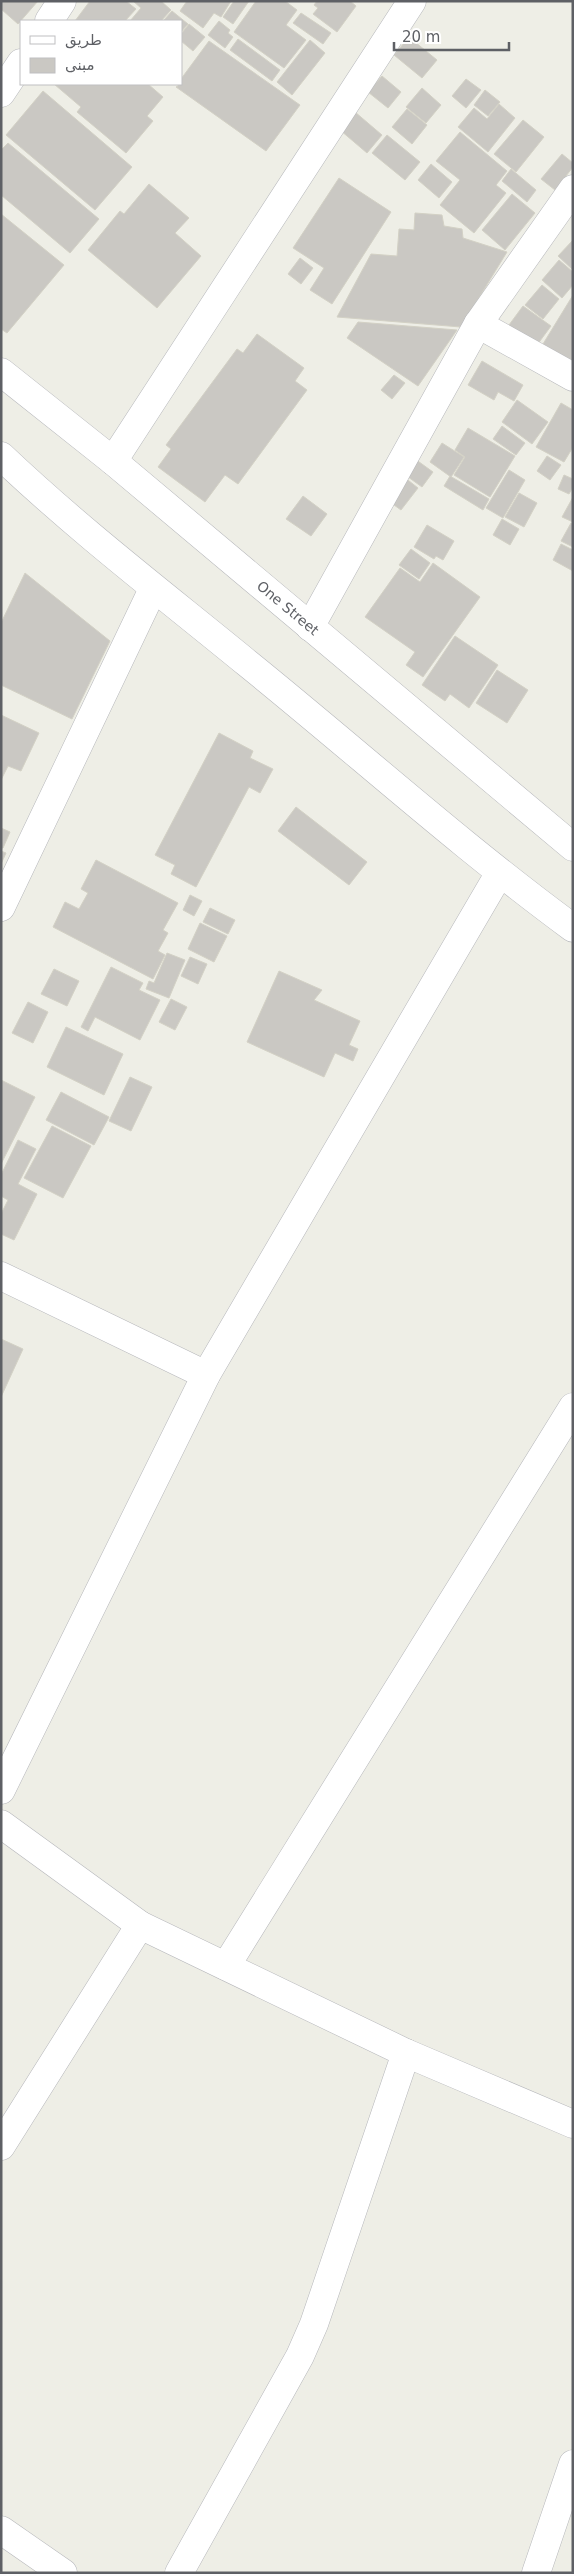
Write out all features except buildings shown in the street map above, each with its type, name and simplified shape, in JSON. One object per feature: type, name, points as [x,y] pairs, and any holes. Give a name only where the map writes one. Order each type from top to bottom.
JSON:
[{"type":"street","points":[[50,20],[62,1]]},
{"type":"street","points":[[113,461],[412,1]]},
{"type":"street","points":[[1,93],[20,64]]},
{"type":"street","points":[[310,628],[478,324],[573,189]]},
{"type":"street","points":[[478,324],[573,376]]},
{"type":"street","name":"One Street","points":[[1,372],[113,461],[573,847]]},
{"type":"street","points":[[1,456],[41,494],[153,589],[247,663],[499,874],[573,928]]},
{"type":"street","points":[[1,907],[153,589]]},
{"type":"street","points":[[1,1790],[206,1375],[499,874]]},
{"type":"street","points":[[1,1276],[206,1375]]},
{"type":"street","points":[[226,1966],[573,1407]]},
{"type":"street","points":[[1,1824],[140,1925],[406,2053],[573,2124]]},
{"type":"street","points":[[1,2146],[140,1925]]},
{"type":"street","points":[[179,2573],[300,2356],[314,2324],[406,2053]]},
{"type":"street","points":[[536,2573],[573,2464]]},
{"type":"street","points":[[1,2530],[63,2573]]}]
